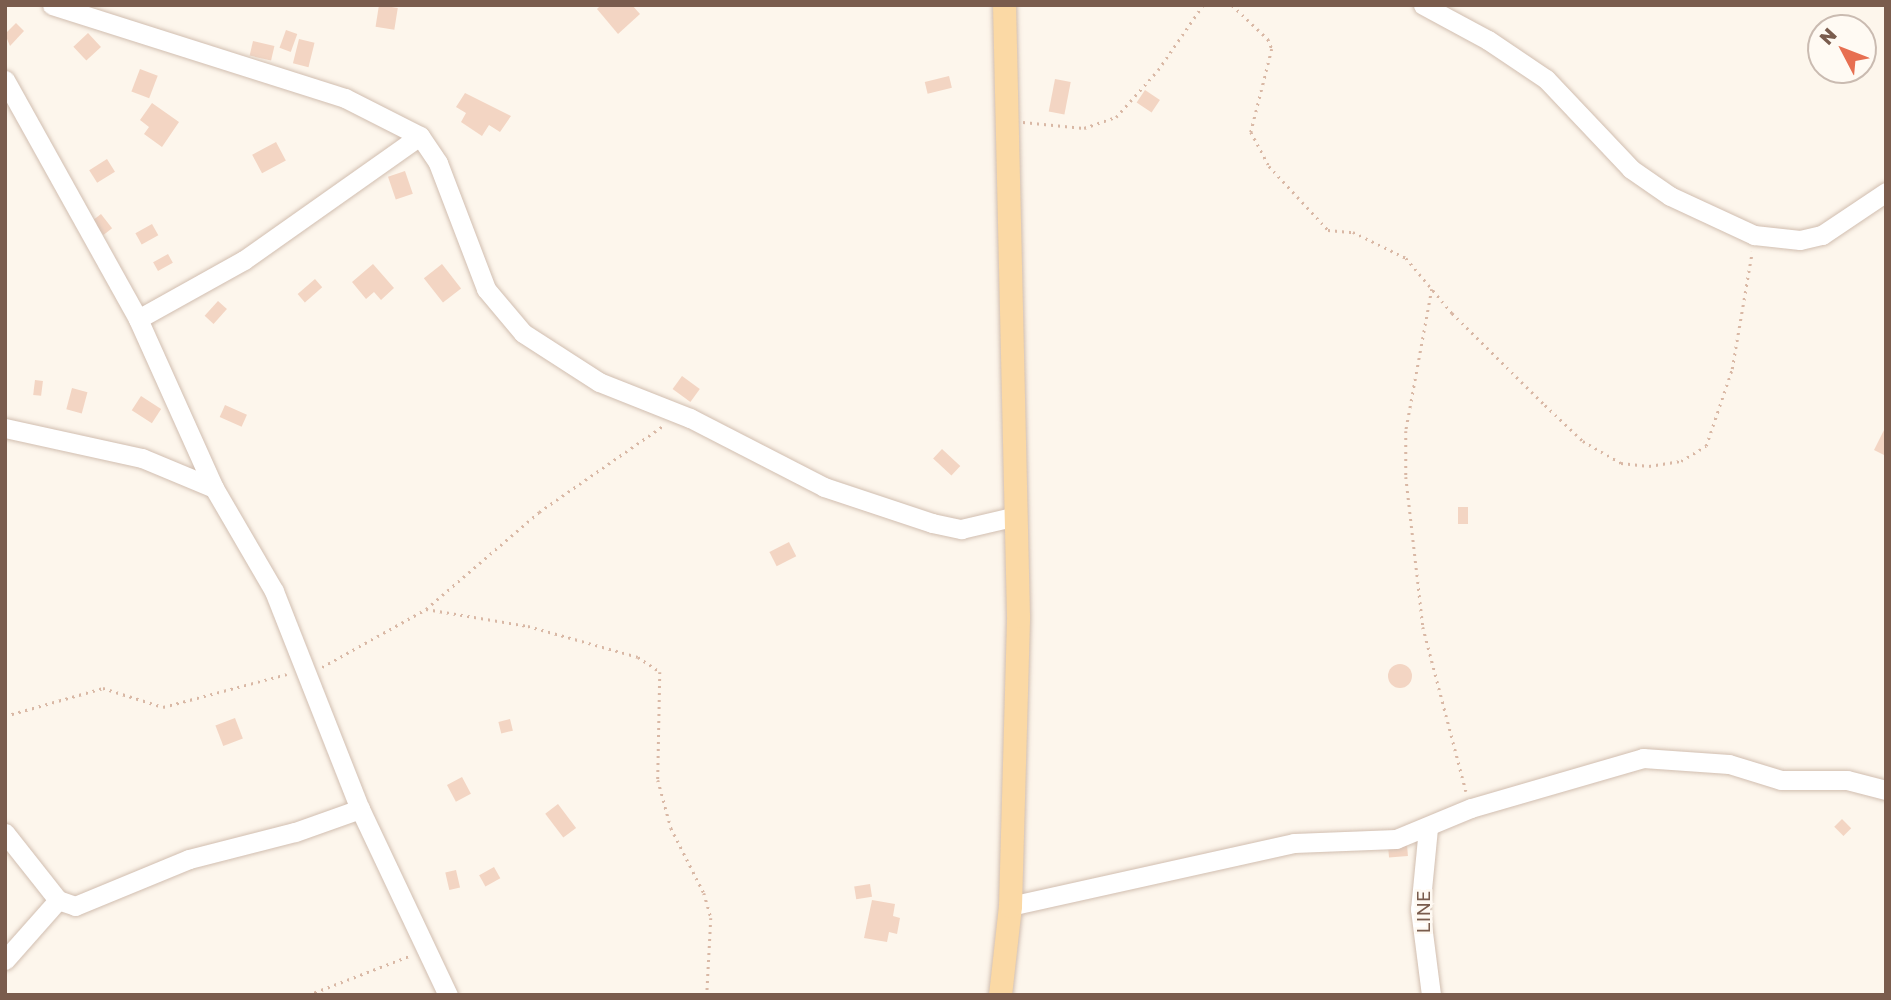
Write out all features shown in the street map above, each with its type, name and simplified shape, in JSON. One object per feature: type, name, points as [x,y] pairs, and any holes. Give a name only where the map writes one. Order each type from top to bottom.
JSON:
[{"type":"main road","points":[[1000,995],[1010,906],[1016,744],[1016,516],[1004,5]]},
{"type":"street","points":[[52,5],[345,97],[420,136],[438,163],[475,267],[513,323],[553,356],[599,382],[680,415],[824,487],[932,523],[961,529],[1016,516]]},
{"type":"street","points":[[1423,5],[1488,40],[1546,79],[1631,169],[1679,201],[1754,235],[1800,240],[1822,235],[1886,192]]},
{"type":"street","points":[[5,80],[138,319],[214,488],[274,591],[360,809],[448,995]]},
{"type":"street","points":[[138,319],[244,260],[420,136]]},
{"type":"street","points":[[5,428],[142,458],[214,488]]},
{"type":"street","points":[[1010,906],[1294,843],[1396,839],[1471,808],[1643,758],[1729,764],[1781,780],[1847,780],[1886,790]]},
{"type":"street","points":[[5,833],[58,900],[75,906],[188,859],[295,832],[360,809]]},
{"type":"street","name":"LINE","points":[[1428,828],[1420,909],[1431,995]]},
{"type":"street","points":[[5,960],[58,900]]},
{"type":"path","points":[[1006,120],[1068,128],[1099,124],[1116,117],[1158,70],[1203,5]]},
{"type":"path","points":[[1232,5],[1268,39],[1272,49],[1251,132],[1269,166],[1328,230],[1348,231],[1396,252],[1583,441],[1621,463],[1649,466],[1681,461],[1706,446],[1732,369],[1745,309],[1754,235]]},
{"type":"path","points":[[1432,289],[1406,430],[1409,513],[1423,627],[1471,808]]},
{"type":"path","points":[[5,716],[103,688],[163,707],[239,683],[306,674],[426,609],[539,512],[680,415]]},
{"type":"path","points":[[426,609],[528,626],[638,657],[660,672],[658,779],[671,828],[704,893],[711,918],[707,995]]},
{"type":"path","points":[[308,995],[428,949]]},
{"type":"building","points":[[379,5],[398,8],[394,30],[376,27]]},
{"type":"building","points":[[601,5],[632,5],[640,14],[618,34],[597,9]]},
{"type":"building","points":[[16,23],[24,31],[10,46],[5,34]]},
{"type":"building","points":[[286,30],[297,34],[291,52],[280,48]]},
{"type":"building","points":[[88,33],[101,47],[86,61],[73,47]]},
{"type":"building","points":[[299,39],[315,43],[308,67],[293,63]]},
{"type":"building","points":[[253,41],[274,46],[271,61],[250,56]]},
{"type":"building","points":[[140,69],[158,76],[149,98],[131,91]]},
{"type":"building","points":[[949,76],[952,88],[928,94],[925,82]]},
{"type":"building","points":[[1055,79],[1071,82],[1064,114],[1049,111]]},
{"type":"building","points":[[1145,90],[1160,100],[1152,113],[1137,102]]},
{"type":"building","points":[[465,93],[511,116],[500,132],[489,125],[482,136],[461,122],[466,113],[456,107]]},
{"type":"building","points":[[152,103],[179,122],[162,147],[144,134],[149,127],[140,120]]},
{"type":"building","points":[[276,142],[286,161],[262,173],[252,155]]},
{"type":"building","points":[[107,159],[115,172],[97,183],[89,170]]},
{"type":"building","points":[[405,171],[413,194],[396,200],[388,177]]},
{"type":"building","points":[[101,214],[112,228],[103,235],[92,221]]},
{"type":"building","points":[[152,224],[158,235],[142,245],[135,233]]},
{"type":"building","points":[[168,254],[173,263],[158,271],[153,262]]},
{"type":"building","points":[[373,264],[394,288],[381,300],[374,292],[366,299],[352,282]]},
{"type":"building","points":[[442,264],[461,288],[443,303],[424,278]]},
{"type":"building","points":[[315,279],[322,287],[305,302],[298,294]]},
{"type":"building","points":[[218,301],[227,309],[214,324],[205,316]]},
{"type":"building","points":[[682,376],[700,389],[690,402],[673,389]]},
{"type":"building","points":[[35,380],[43,381],[41,396],[33,395]]},
{"type":"building","points":[[72,388],[87,392],[82,413],[66,409]]},
{"type":"building","points":[[141,396],[161,409],[152,423],[132,410]]},
{"type":"building","points":[[225,405],[247,415],[242,427],[220,417]]},
{"type":"building","points":[[1886,426],[1886,456],[1874,450]]},
{"type":"building","points":[[942,449],[960,466],[951,476],[933,459]]},
{"type":"building","points":[[1458,507],[1468,507],[1468,524],[1458,524]]},
{"type":"building","points":[[789,542],[796,556],[777,566],[769,552]]},
{"type":"building","points":[[1400,664],[1409,667],[1412,676],[1409,685],[1400,688],[1391,685],[1388,676],[1391,667]]},
{"type":"building","points":[[235,718],[243,739],[223,746],[215,726]]},
{"type":"building","points":[[510,719],[513,731],[501,734],[498,722]]},
{"type":"building","points":[[462,777],[471,794],[456,802],[447,785]]},
{"type":"building","points":[[558,804],[576,828],[563,838],[545,814]]},
{"type":"building","points":[[1842,819],[1851,828],[1843,836],[1834,827]]},
{"type":"building","points":[[1407,845],[1408,856],[1389,858],[1388,847]]},
{"type":"building","points":[[494,867],[500,878],[485,887],[479,875]]},
{"type":"building","points":[[456,870],[460,888],[449,890],[445,872]]},
{"type":"building","points":[[870,884],[872,897],[856,899],[854,887]]},
{"type":"building","points":[[872,900],[895,904],[893,916],[900,918],[897,934],[889,932],[887,942],[864,938]]}]
